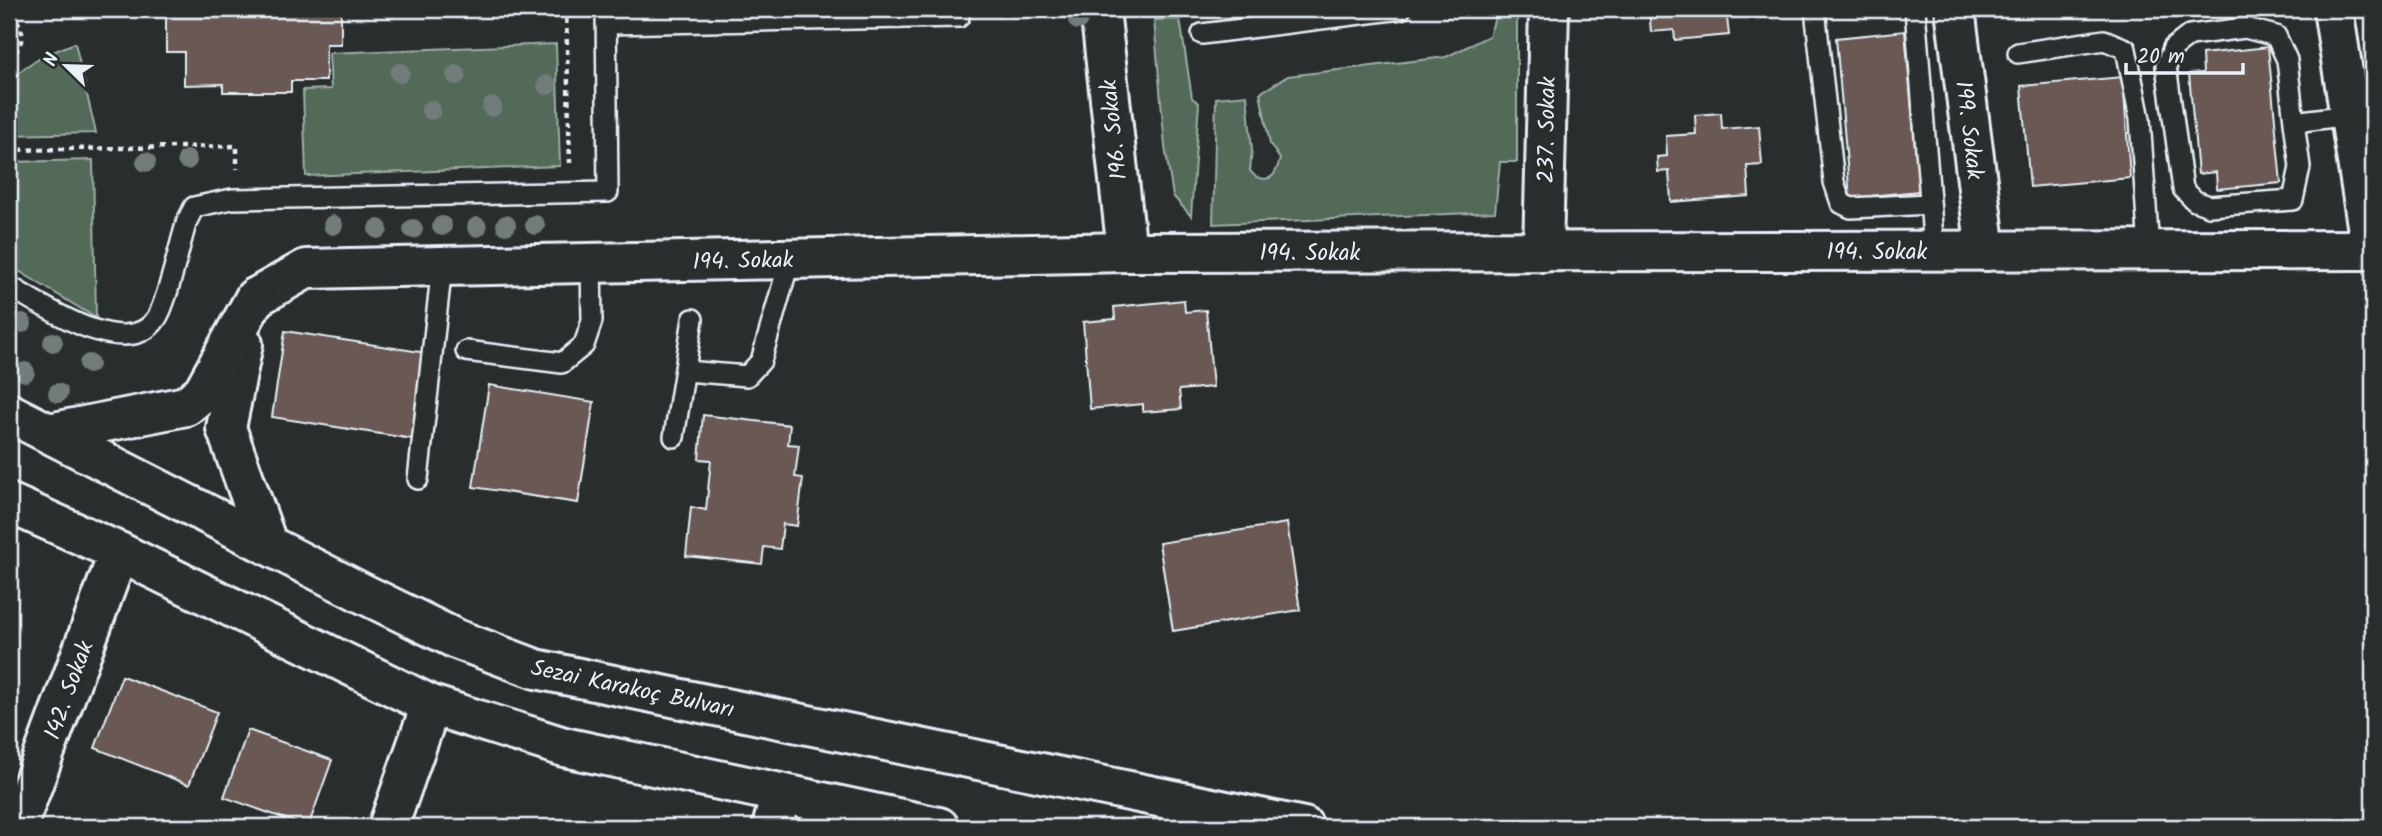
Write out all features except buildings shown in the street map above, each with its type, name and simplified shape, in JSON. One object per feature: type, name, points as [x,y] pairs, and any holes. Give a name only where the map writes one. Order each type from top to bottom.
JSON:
[{"type":"street","name":"196. Sokak","points":[[1100,9],[1127,252]]},
{"type":"street","name":"237. Sokak","points":[[1543,252],[1549,9]]},
{"type":"street","name":"199. Sokak","points":[[1955,9],[1986,251]]},
{"type":"street","points":[[2333,9],[2372,250]]},
{"type":"street","name":"194. Sokak","points":[[255,298],[306,269],[1127,252],[2372,250]]},
{"type":"street","points":[[49,433],[186,407],[203,392],[255,298]]},
{"type":"street","points":[[255,298],[237,366],[226,428],[267,543]]},
{"type":"street","name":"Sezai Karakoç Bulvarı","points":[[9,413],[456,639],[536,669],[1304,827]]},
{"type":"street","points":[[9,503],[119,552],[431,705],[776,810],[939,827]]},
{"type":"street","name":"142. Sokak","points":[[17,827],[119,552]]},
{"type":"street","points":[[388,827],[431,705]]},
{"type":"lane","points":[[1202,34],[1355,11],[1401,9]]},
{"type":"lane","points":[[1815,9],[1834,182],[1841,204],[1851,208],[1930,204]]},
{"type":"lane","points":[[1915,9],[1934,251]]},
{"type":"lane","points":[[9,286],[62,316],[105,334],[123,335],[141,331],[156,320],[187,221],[194,207],[232,199],[608,192],[606,16],[959,17]]},
{"type":"lane","points":[[2245,29],[2276,36],[2287,60],[2294,122],[2300,167],[2293,200],[2209,206],[2195,201],[2183,189],[2166,66],[2173,48],[2190,35],[2245,29]]},
{"type":"lane","points":[[2018,53],[2104,40],[2126,49],[2140,120],[2150,250]]},
{"type":"lane","points":[[2294,122],[2350,115]]},
{"type":"lane","points":[[685,371],[747,376],[761,361],[790,259]]},
{"type":"lane","points":[[466,351],[562,363],[584,345],[592,321],[591,263]]},
{"type":"lane","points":[[418,479],[442,266]]},
{"type":"lane","points":[[674,437],[693,319]]},
{"type":"path","points":[[566,9],[570,174]]},
{"type":"path","points":[[9,14],[18,21],[22,36],[18,50],[9,57]]},
{"type":"path","points":[[9,150],[237,146],[237,183]]},
{"type":"green space","points":[[1498,9],[1517,9],[1517,162],[1500,162],[1495,212],[1213,224],[1216,98],[1247,95],[1252,150],[1250,171],[1256,177],[1270,178],[1280,159],[1270,144],[1260,93],[1288,76],[1446,57],[1489,36]]},
{"type":"green space","points":[[1180,19],[1192,98],[1199,103],[1191,216],[1173,196],[1165,147],[1154,20]]},
{"type":"green space","points":[[75,43],[96,133],[9,135],[8,97],[14,78],[28,65]]},
{"type":"green space","points":[[556,44],[560,166],[306,176],[303,90],[331,89],[329,53]]},
{"type":"green space","points":[[93,160],[96,318],[9,265],[9,162]]}]
